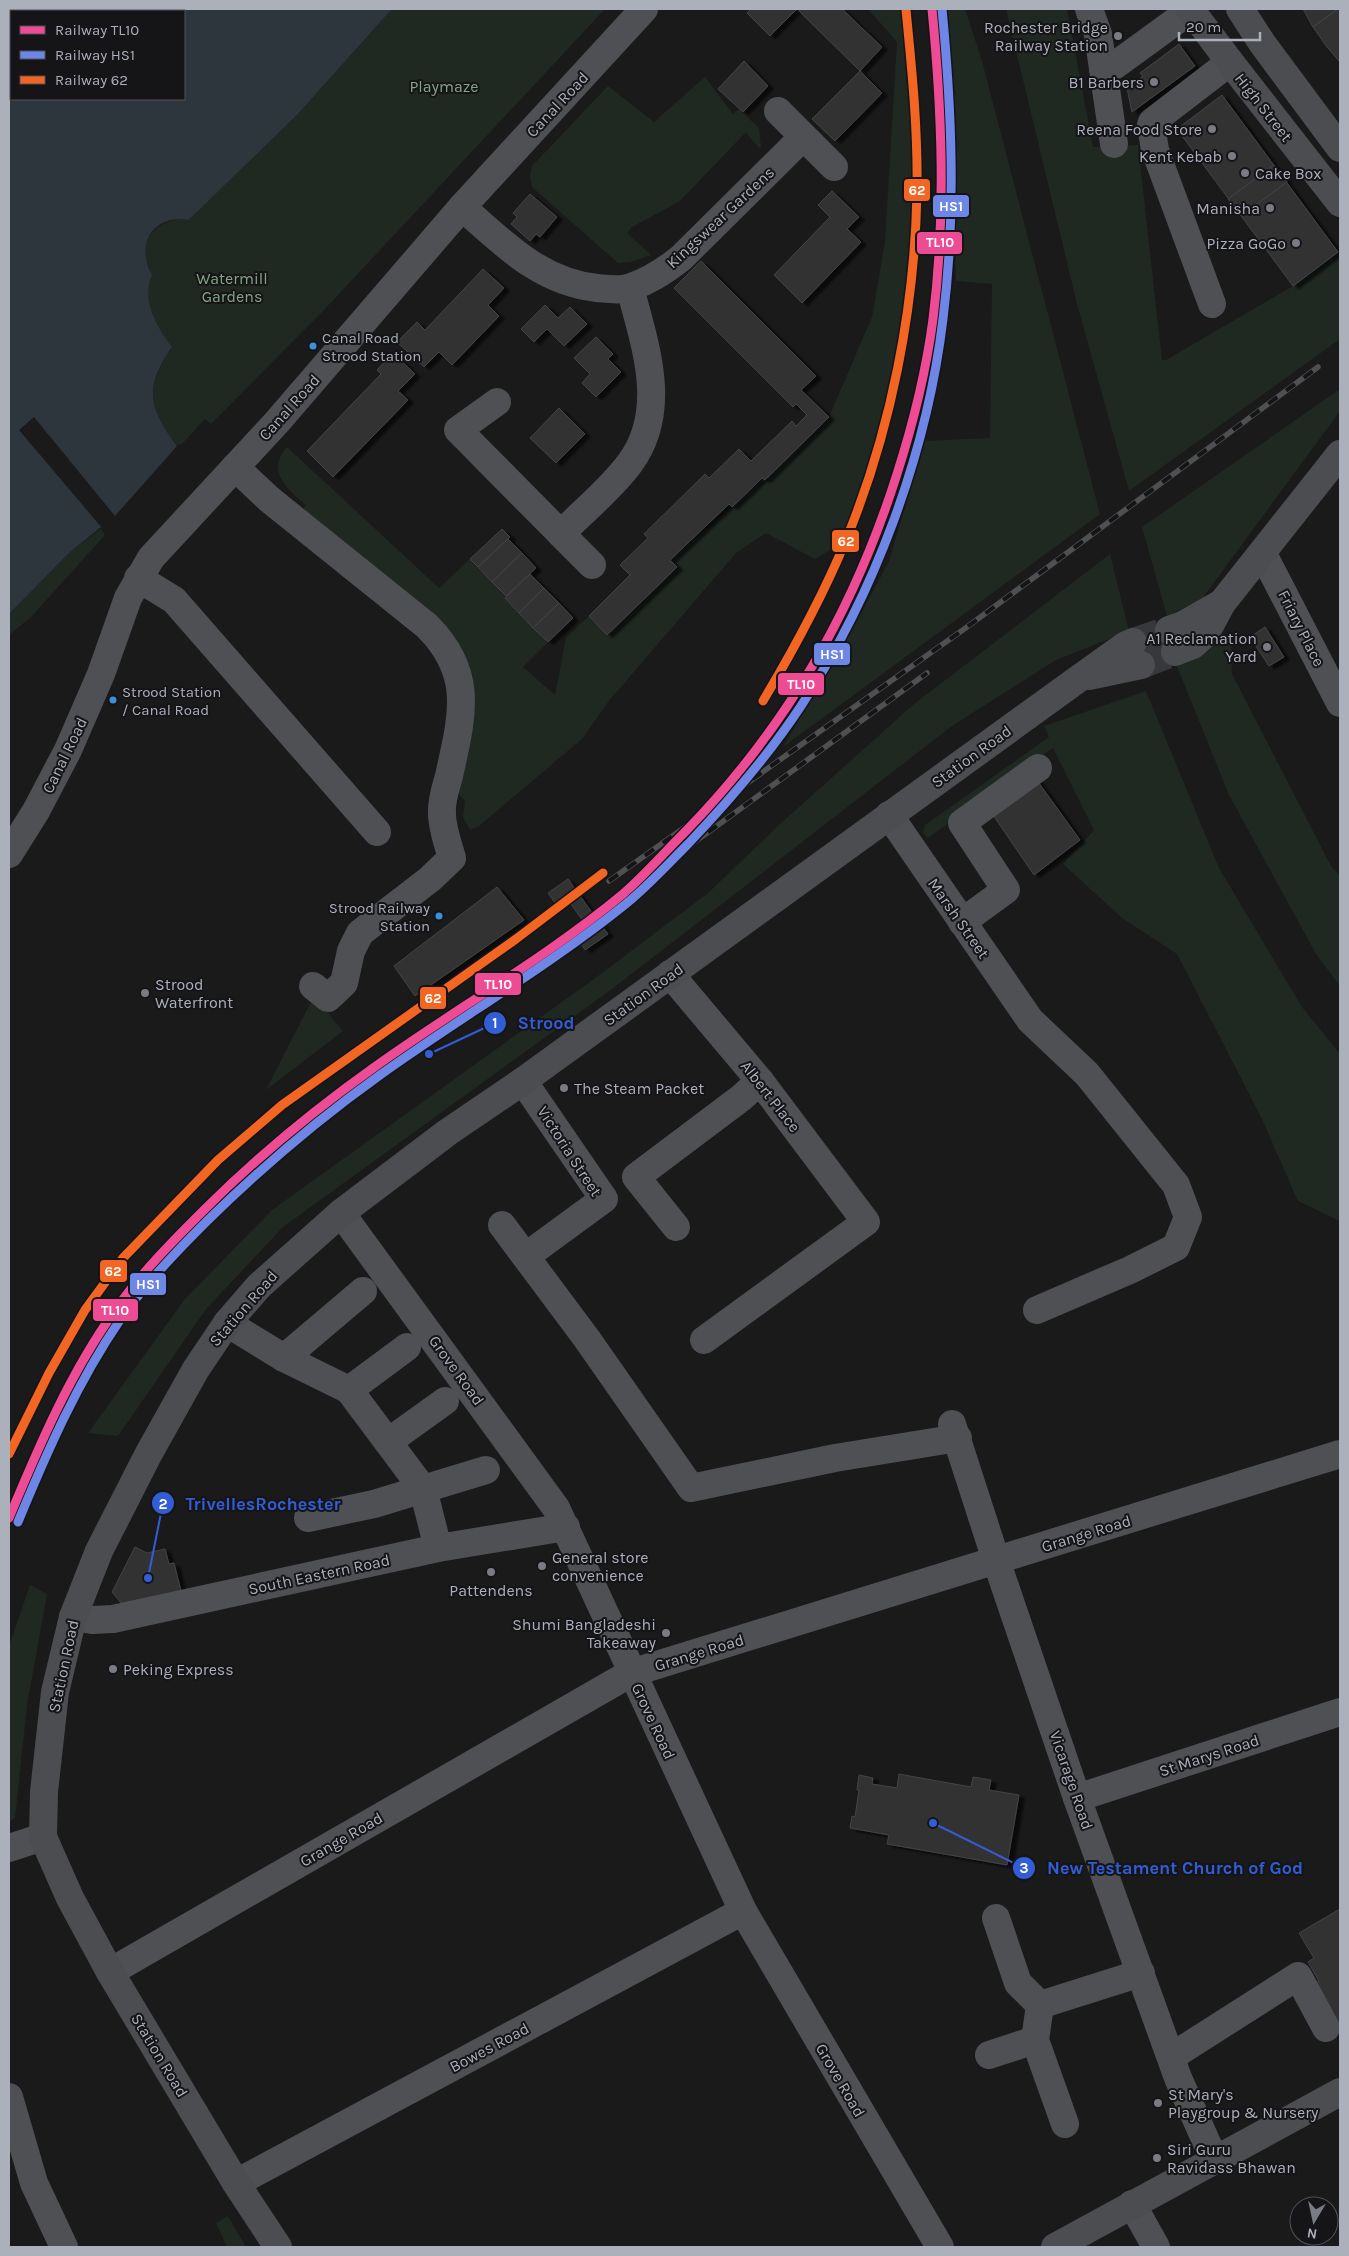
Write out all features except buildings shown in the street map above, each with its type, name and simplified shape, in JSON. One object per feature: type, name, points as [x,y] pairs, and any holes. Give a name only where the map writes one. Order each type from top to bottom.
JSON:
[{"type":"main road","name":"High Street","points":[[1191,9],[1340,203]]},
{"type":"main road","points":[[1240,9],[1262,43],[1339,145]]},
{"type":"main road","points":[[1172,641],[1193,645],[1206,633],[1222,603],[1263,554],[1340,454]]},
{"type":"main road","name":"Station Road","points":[[278,2247],[236,2183],[110,1972],[70,1898],[43,1837],[44,1792],[54,1692],[73,1617],[94,1563],[119,1511],[196,1369],[227,1323],[259,1286],[341,1213],[448,1132],[523,1081],[1081,677],[1137,654]]},
{"type":"main road","points":[[1055,2247],[1340,2092]]},
{"type":"street","name":"Canal Road","points":[[9,854],[36,810],[68,750],[101,674],[124,609],[138,578],[156,551],[354,335],[462,207],[644,9]]},
{"type":"street","points":[[1089,9],[1098,34],[1114,144]]},
{"type":"street","points":[[1103,70],[1114,66],[1191,9]]},
{"type":"street","points":[[1212,304],[1155,150],[1151,125],[1152,122],[1230,62]]},
{"type":"street","points":[[778,112],[834,167]]},
{"type":"street","name":"Kingswear Gardens","points":[[462,207],[518,257],[548,275],[576,285],[592,288],[630,288],[658,274],[681,258],[803,137]]},
{"type":"street","points":[[560,534],[630,464],[645,433],[652,398],[651,373],[630,288]]},
{"type":"street","points":[[497,402],[458,430],[590,563]]},
{"type":"street","points":[[235,467],[276,504],[427,626],[451,657],[457,670],[461,688],[461,718],[442,812],[452,858],[358,936],[351,951],[344,983],[338,990],[328,998],[313,986]]},
{"type":"street","name":"Friary Place","points":[[1263,554],[1340,703]]},
{"type":"street","points":[[138,578],[174,600],[377,832]]},
{"type":"street","points":[[962,922],[1006,890],[962,823],[1038,768]]},
{"type":"street","name":"Marsh Street","points":[[889,815],[1030,1020],[1087,1074],[1176,1185],[1188,1217],[1176,1247],[1130,1270],[1038,1310]]},
{"type":"street","name":"Albert Place","points":[[670,974],[760,1080],[866,1222],[704,1340]]},
{"type":"street","points":[[676,1227],[636,1177],[741,1098],[760,1080]]},
{"type":"street","name":"Victoria Street","points":[[523,1081],[604,1199],[533,1251]]},
{"type":"street","name":"Grove Road","points":[[341,1213],[539,1483],[566,1527],[631,1673],[742,1911],[940,2247]]},
{"type":"street","name":"Vicarage Road","points":[[502,1225],[587,1339],[691,1488],[955,1431],[996,1560],[1077,1798],[1171,2057],[1214,2159]]},
{"type":"street","points":[[284,1358],[363,1291]]},
{"type":"street","points":[[227,1323],[284,1358],[349,1390],[423,1489],[438,1548]]},
{"type":"street","points":[[349,1390],[407,1347]]},
{"type":"street","points":[[388,1442],[444,1401]]},
{"type":"street","name":"Grange Road","points":[[110,1972],[631,1673],[1340,1454]]},
{"type":"street","points":[[308,1518],[374,1504],[486,1470]]},
{"type":"street","name":"South Eastern Road","points":[[73,1617],[92,1620],[138,1614],[438,1548],[566,1527]]},
{"type":"street","name":"St Marys Road","points":[[1077,1798],[1340,1712]]},
{"type":"street","points":[[9,1848],[43,1837]]},
{"type":"street","name":"Bowes Road","points":[[236,2183],[742,1911]]},
{"type":"street","points":[[996,1918],[1018,1984],[1040,2005]]},
{"type":"street","points":[[1040,2005],[1142,1973]]},
{"type":"street","points":[[1171,2057],[1298,1976],[1326,2028]]},
{"type":"street","points":[[1040,2005],[1035,2040],[1065,2124]]},
{"type":"street","points":[[989,2055],[1035,2040]]},
{"type":"street","points":[[9,2097],[34,2183],[64,2247]]},
{"type":"street","points":[[1132,2204],[1156,2247]]},
{"type":"green space","name":"Watermill Gardens","points":[[392,9],[605,9],[325,309],[211,424],[205,419],[182,444],[177,445],[159,420],[153,397],[158,373],[172,347],[158,326],[148,295],[151,275],[145,257],[145,248],[148,240],[152,233],[164,223],[179,219],[188,220],[297,115]]},
{"type":"green space","points":[[868,9],[903,9],[918,143],[899,356],[879,452],[841,544],[815,559],[766,533],[736,553],[608,702],[583,738],[479,826],[470,830],[463,817],[465,801],[457,792],[469,741],[474,706],[474,689],[464,655],[302,511],[306,505],[286,486],[279,472],[278,464],[281,456],[287,447],[439,588],[470,559],[548,642],[523,667],[555,695],[566,638],[589,616],[607,634],[670,560],[732,507],[762,478],[765,480],[829,417],[872,317],[885,241],[897,42]]},
{"type":"green space","points":[[938,9],[965,9],[982,61],[1100,514],[783,747],[856,623],[889,561],[925,441],[990,438],[992,284],[956,281],[948,63]]},
{"type":"green space","points":[[1006,9],[1067,9],[1093,147],[1138,145],[1162,360],[1166,360],[1293,286],[1338,252],[1340,255],[1340,339],[1129,491],[1077,304]]},
{"type":"green space","points":[[705,77],[733,114],[739,109],[759,128],[761,147],[759,148],[746,132],[680,201],[632,227],[627,233],[651,255],[631,262],[618,263],[532,187],[530,176],[532,166],[608,86],[654,122]]},
{"type":"green space","points":[[1340,389],[1340,411],[1202,599],[1167,616],[1142,527]]},
{"type":"green space","points":[[101,529],[105,535],[31,617],[9,635],[9,614],[70,552]]},
{"type":"green space","points":[[1110,554],[1129,631],[1056,660],[952,726],[612,989],[283,1227],[206,1309],[118,1436],[88,1433],[185,1299],[272,1210],[598,976],[708,893],[779,825],[914,704]]},
{"type":"green space","points":[[1231,634],[1232,674],[1331,866],[1340,876],[1340,986],[1316,954],[1229,795],[1176,664]]},
{"type":"green space","points":[[1146,691],[1219,868],[1302,1007],[1340,1054],[1340,1221],[1298,1201],[1261,1117],[1177,954],[1122,918],[1063,864],[1094,830],[1053,748],[928,838],[923,833],[925,825],[1049,737],[1044,726]]},
{"type":"green space","points":[[314,996],[343,1031],[266,1090]]},
{"type":"green space","points":[[30,1585],[47,1594],[27,1705],[15,1818],[9,1822],[9,1646]]},
{"type":"green space","points":[[228,2216],[246,2247],[227,2247],[216,2223]]},
{"type":"shaded area","points":[[9,9],[392,9],[297,115],[198,211],[188,220],[176,219],[165,222],[150,234],[146,253],[147,264],[152,275],[148,294],[156,322],[172,347],[157,374],[153,397],[155,409],[160,420],[177,446],[115,516],[70,552],[9,614]]},
{"type":"pier","points":[[34,417],[115,516],[102,528],[19,430]]},
{"type":"tunnel","points":[[1133,642],[1169,630]]},
{"type":"tunnel","points":[[1141,665],[1175,652]]},
{"type":"railway","points":[[609,881],[967,627],[1318,367]]},
{"type":"railway","points":[[619,897],[927,673]]},
{"type":"rail line","name":"TL10","points":[[9,1518],[56,1410],[99,1333],[146,1270],[168,1246],[244,1172],[330,1100],[376,1066],[563,940],[631,887],[720,794],[784,711],[812,667],[837,622],[879,525],[908,436],[927,359],[937,280],[941,203],[940,125],[932,9]]},
{"type":"rail line","name":"HS1","points":[[18,1522],[52,1444],[90,1368],[120,1320],[172,1256],[248,1182],[334,1109],[380,1075],[567,948],[643,889],[703,828],[748,778],[788,725],[828,662],[852,617],[894,520],[911,471],[935,369],[947,280],[951,203],[950,125],[942,9]]},
{"type":"rail line","name":"62","points":[[763,701],[808,622],[846,540],[876,456],[898,369],[911,280],[917,191],[916,123],[906,10]]},
{"type":"rail line","name":"62","points":[[9,1454],[49,1373],[85,1310],[123,1258],[218,1160],[282,1105],[516,939],[603,873]]},
{"type":"place","name":"Rochester Bridge Railway Station","points":[[1118,36]]},
{"type":"place","name":"B1 Barbers","points":[[1154,82]]},
{"type":"place","name":"Reena Food Store","points":[[1212,129]]},
{"type":"place","name":"Kent Kebab","points":[[1232,156]]},
{"type":"place","name":"Cake Box","points":[[1245,173]]},
{"type":"place","name":"Manisha","points":[[1270,208]]},
{"type":"place","name":"Pizza GoGo","points":[[1296,243]]},
{"type":"place","name":"Canal Road Strood Station","points":[[313,346]]},
{"type":"place","name":"A1 Reclamation Yard","points":[[1267,647]]},
{"type":"place","name":"Strood Station / Canal Road","points":[[113,700]]},
{"type":"place","name":"Strood Railway Station","points":[[439,916]]},
{"type":"place","name":"Strood Waterfront","points":[[145,993]]},
{"type":"place","name":"Strood","points":[[429,1054]]},
{"type":"place","name":"The Steam Packet","points":[[564,1088]]},
{"type":"place","name":"General store convenience","points":[[542,1566]]},
{"type":"place","name":"Pattendens","points":[[491,1572]]},
{"type":"place","name":"TrivellesRochester","points":[[148,1578]]},
{"type":"place","name":"Shumi Bangladeshi Takeaway","points":[[666,1633]]},
{"type":"place","name":"Peking Express","points":[[113,1669]]},
{"type":"place","name":"New Testament Church of God","points":[[933,1823]]},
{"type":"place","name":"St Mary's Playgroup & Nursery","points":[[1158,2103]]},
{"type":"place","name":"Siri Guru Ravidass Bhawan","points":[[1157,2158]]},
{"type":"park label","name":"Playmaze","points":[[444,86]]}]
